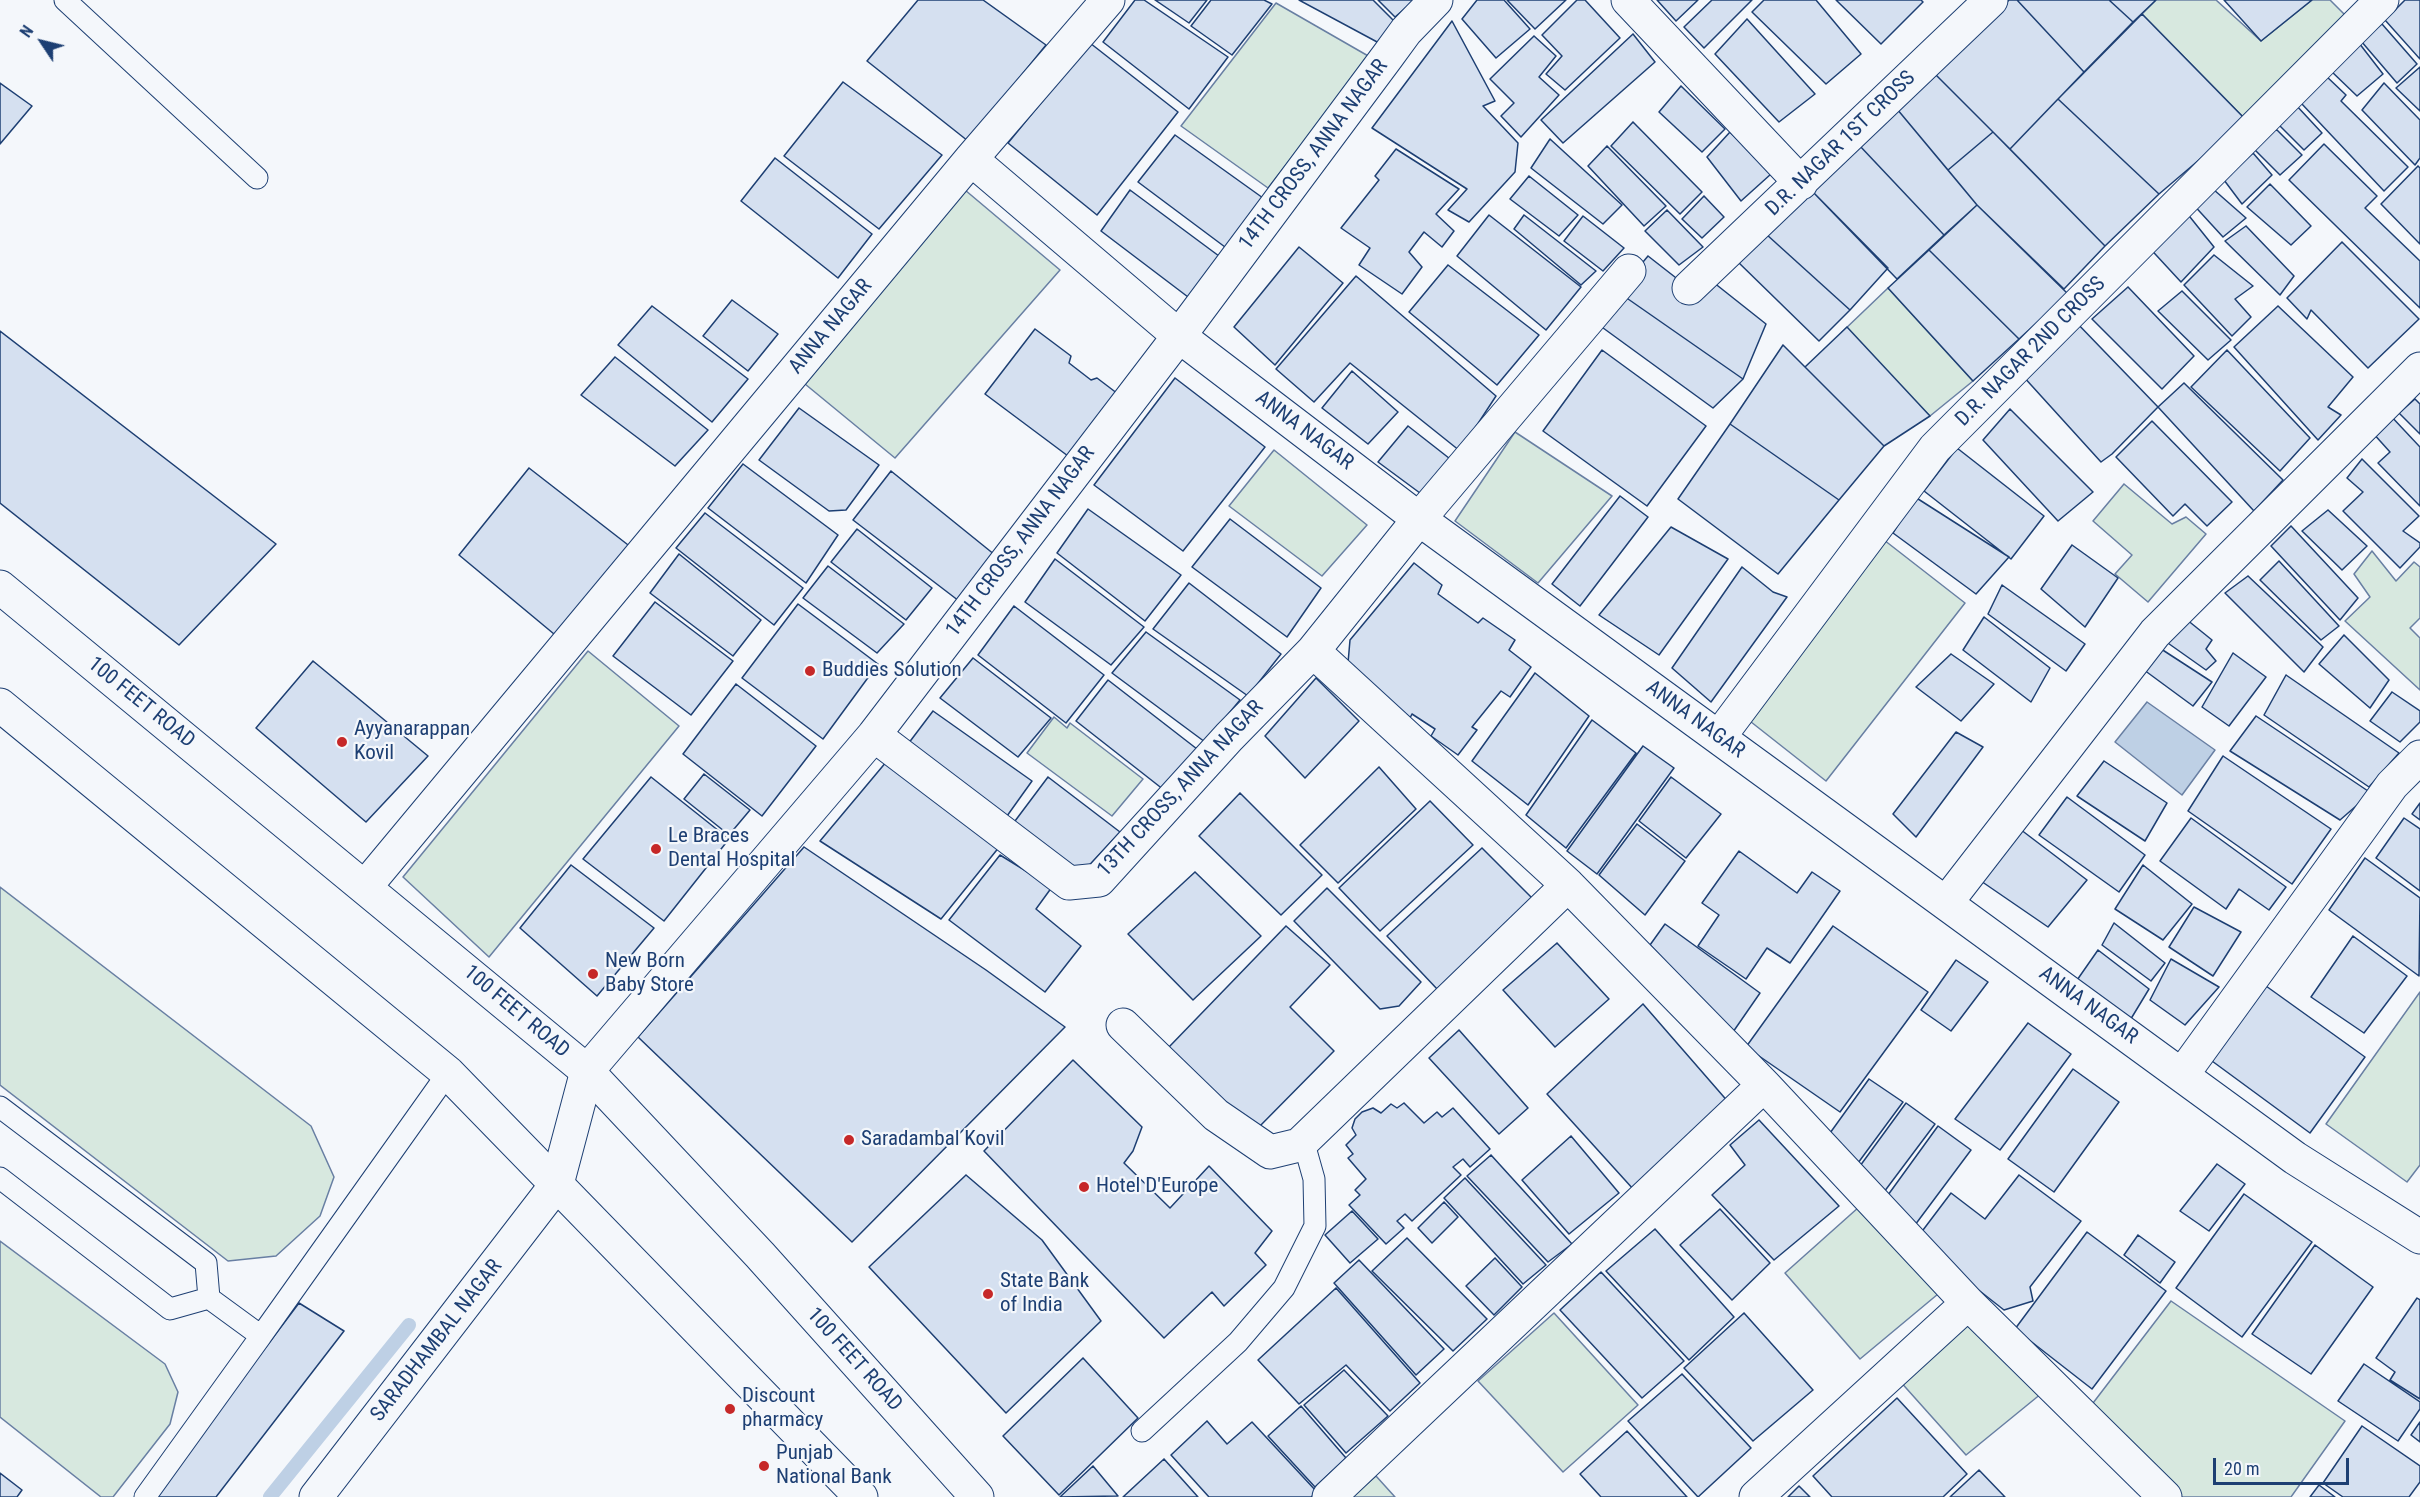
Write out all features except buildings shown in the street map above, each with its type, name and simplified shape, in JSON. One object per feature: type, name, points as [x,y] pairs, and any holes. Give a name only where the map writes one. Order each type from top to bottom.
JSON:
[{"type":"main road","points":[[971,159],[1108,0]]},
{"type":"main road","name":"14TH CROSS, ANNA NAGAR","points":[[587,1071],[874,735],[1179,336],[1400,40],[1436,0]]},
{"type":"main road","points":[[1628,0],[1801,183]]},
{"type":"main road","name":"D.R. NAGAR 1ST CROSS","points":[[1689,288],[1991,0]]},
{"type":"main road","name":"D.R. NAGAR 2ND CROSS","points":[[1719,737],[1935,448],[2382,0]]},
{"type":"main road","name":"ANNA NAGAR","points":[[365,887],[971,159],[1179,336],[1419,519],[2295,1158],[2417,1228]]},
{"type":"main road","points":[[1419,519],[1629,271]]},
{"type":"main road","points":[[1947,903],[2155,633],[2420,369]]},
{"type":"main road","name":"13TH CROSS, ANNA NAGAR","points":[[874,735],[1069,883],[1099,880],[1229,737],[1313,651],[1419,519]]},
{"type":"main road","name":"100 FEET ROAD","points":[[0,587],[587,1071],[760,1255],[976,1497]]},
{"type":"main road","points":[[1313,651],[1568,885],[1764,1085],[1968,1303],[2164,1497]]},
{"type":"main road","points":[[0,705],[448,1073],[861,1497]]},
{"type":"main road","points":[[2182,1075],[2392,785],[2420,757]]},
{"type":"main road","points":[[1123,1025],[1216,1115],[1270,1152],[1299,1145],[1568,885]]},
{"type":"main road","points":[[557,1184],[587,1071]]},
{"type":"main road","points":[[1329,1497],[1764,1085]]},
{"type":"main road","name":"SARADHAMBAL NAGAR","points":[[332,1491],[557,1184]]},
{"type":"main road","points":[[1756,1497],[1968,1303]]},
{"type":"lane","points":[[65,0],[256,178]]},
{"type":"lane","points":[[145,1497],[448,1073]]},
{"type":"lane","points":[[0,1107],[206,1263],[209,1298],[261,1336]]},
{"type":"lane","points":[[1142,1431],[1238,1341],[1284,1288],[1315,1227],[1314,1179],[1303,1140]]},
{"type":"lane","points":[[0,1178],[170,1309],[209,1298]]},
{"type":"shaded area","points":[[2156,0],[2216,0],[2261,41],[2312,0],[2330,0],[2356,26],[2246,120],[2142,14]]},
{"type":"shaded area","points":[[1276,3],[1370,57],[1268,188],[1181,126]]},
{"type":"shaded area","points":[[965,190],[1060,270],[895,458],[805,384]]},
{"type":"shaded area","points":[[1888,288],[1973,381],[1930,416],[1842,332]]},
{"type":"shaded area","points":[[1515,432],[1612,496],[1538,583],[1455,521]]},
{"type":"shaded area","points":[[1274,450],[1367,525],[1322,576],[1229,506]]},
{"type":"shaded area","points":[[2124,484],[2172,524],[2186,517],[2206,534],[2148,602],[2115,574],[2132,555],[2093,521]]},
{"type":"shaded area","points":[[1884,540],[1965,603],[1826,781],[1746,718]]},
{"type":"shaded area","points":[[2372,551],[2396,581],[2414,562],[2420,567],[2420,618],[2410,628],[2420,638],[2420,690],[2345,621],[2370,597],[2354,574]]},
{"type":"shaded area","points":[[588,651],[679,726],[489,957],[403,877]]},
{"type":"shaded area","points":[[1054,717],[1067,728],[1070,723],[1143,779],[1112,816],[1027,753]]},
{"type":"shaded area","points":[[0,887],[311,1126],[334,1177],[320,1216],[276,1256],[228,1261],[0,1085]]},
{"type":"shaded area","points":[[2420,992],[2420,1165],[2407,1182],[2326,1124]]},
{"type":"shaded area","points":[[1859,1207],[1938,1294],[1860,1359],[1785,1273]]},
{"type":"shaded area","points":[[0,1241],[165,1364],[178,1392],[170,1424],[113,1497],[101,1497],[0,1417]]},
{"type":"shaded area","points":[[2171,1301],[2345,1421],[2291,1497],[2182,1497],[2090,1407]]},
{"type":"shaded area","points":[[1554,1313],[1638,1405],[1563,1472],[1478,1381]]},
{"type":"shaded area","points":[[1967,1317],[2042,1393],[1966,1455],[1898,1379]]},
{"type":"shaded area","points":[[1376,1476],[1395,1497],[1353,1496]]},
{"type":"water","points":[[2147,702],[2215,750],[2182,795],[2115,742]]},
{"type":"waterway","points":[[270,1497],[409,1325]]},
{"type":"place","name":"Buddies Solution","points":[[810,671]]},
{"type":"place","name":"Ayyanarappan Kovil","points":[[342,742]]},
{"type":"place","name":"Le Braces Dental Hospital","points":[[656,849]]},
{"type":"place","name":"New Born Baby Store","points":[[593,974]]},
{"type":"place","name":"Saradambal Kovil","points":[[849,1140]]},
{"type":"place","name":"Hotel D'Europe","points":[[1084,1187]]},
{"type":"place","name":"State Bank of India","points":[[988,1294]]},
{"type":"place","name":"Discount pharmacy","points":[[730,1409]]},
{"type":"place","name":"Punjab National Bank","points":[[764,1466]]}]
